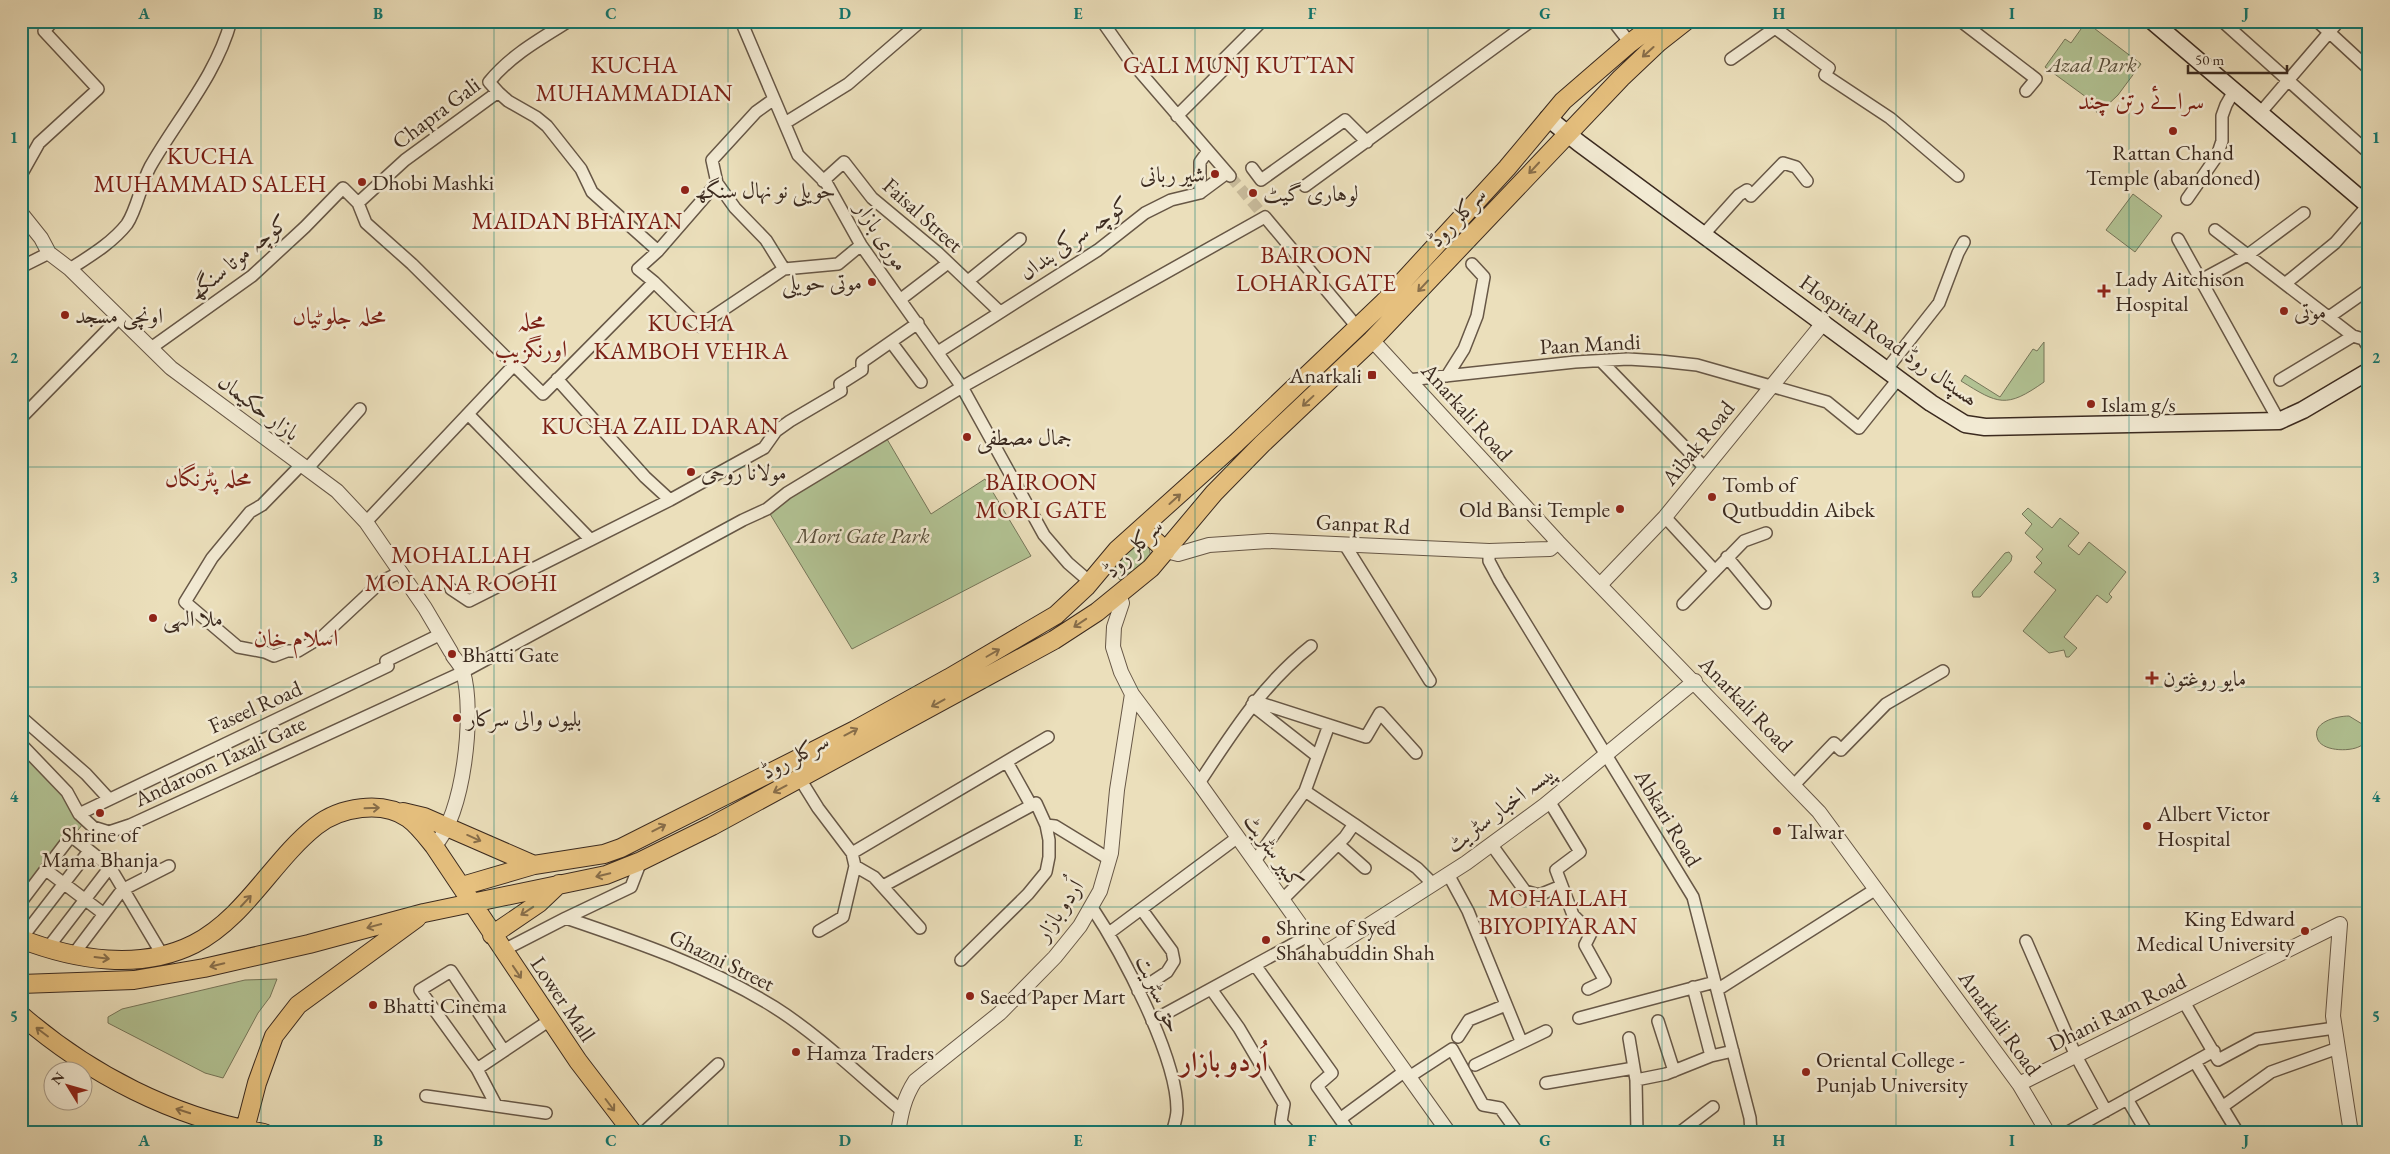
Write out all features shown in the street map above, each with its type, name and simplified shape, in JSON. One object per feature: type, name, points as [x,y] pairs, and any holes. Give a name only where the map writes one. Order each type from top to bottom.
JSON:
[{"type":"main road","name":"سرکلر روڈ","points":[[462,886],[534,865],[604,854],[621,848],[792,763],[949,678],[1040,626],[1065,607],[1117,550],[1358,328],[1462,217],[1548,118],[1630,42],[1659,21]]},
{"type":"main road","name":"سرکلر روڈ","points":[[21,984],[134,980],[188,971],[309,944],[424,913],[606,875],[641,861],[800,779],[1054,640],[1119,595],[1145,573],[1166,551],[1208,500],[1262,444],[1372,340],[1567,133],[1637,62],[1686,21]]},
{"type":"main road","points":[[2152,21],[2368,205]]},
{"type":"main road","points":[[1582,85],[1599,101]]},
{"type":"main road","name":"Hospital Road ھسپتال روڈ","points":[[1548,118],[1893,374],[1965,424],[1986,427],[2279,421],[2303,410],[2369,371]]},
{"type":"main road","points":[[1138,532],[1151,537],[1166,551]]},
{"type":"main road","points":[[1094,577],[1119,595]]},
{"type":"main road","points":[[21,939],[47,949],[73,955],[118,960],[163,956],[210,935],[236,912],[316,826],[340,813],[354,810],[376,807],[424,816],[534,865]]},
{"type":"main road","name":"Lower Mall","points":[[395,811],[414,823],[434,846],[462,886],[502,951],[611,1107],[632,1133]]},
{"type":"main road","points":[[492,935],[539,904],[559,884]]},
{"type":"main road","points":[[255,1131],[257,1083],[274,1036],[298,1005],[424,913]]},
{"type":"main road","points":[[21,1015],[80,1060],[204,1126],[264,1133]]},
{"type":"street","points":[[21,174],[39,143],[98,89],[44,31],[53,21]]},
{"type":"street","points":[[70,268],[100,250],[127,223],[150,167],[209,74],[228,35],[231,21]]},
{"type":"street","name":"Chapra Gali","points":[[358,203],[405,160],[498,92],[489,82],[502,67],[532,44],[569,21]]},
{"type":"street","name":"موری بازار","points":[[740,21],[798,155],[823,180],[861,245],[962,387],[1044,535],[1058,554],[1094,577]]},
{"type":"street","points":[[784,123],[848,84],[921,21]]},
{"type":"street","points":[[1102,21],[1128,58],[1229,174],[1200,193]]},
{"type":"street","points":[[1178,116],[1224,69],[1219,64],[1262,21]]},
{"type":"street","points":[[1306,186],[1531,21]]},
{"type":"street","points":[[1613,21],[1630,42]]},
{"type":"street","points":[[2222,21],[2369,153]]},
{"type":"street","points":[[2316,21],[2369,69]]},
{"type":"street","points":[[2261,112],[2339,21]]},
{"type":"street","points":[[1963,22],[2036,79],[2026,91]]},
{"type":"street","points":[[1731,59],[1773,24],[1829,68],[1825,75],[1890,118],[1958,176]]},
{"type":"street","points":[[2187,199],[2217,156],[2222,141],[2222,116],[2234,91]]},
{"type":"street","points":[[498,92],[508,101],[547,126],[581,169],[592,192],[658,251]]},
{"type":"street","points":[[774,99],[756,112],[712,160],[717,184],[735,208],[766,240],[784,269]]},
{"type":"street","points":[[1252,168],[1261,180],[1345,120],[1367,142]]},
{"type":"street","points":[[1200,193],[1200,162],[1208,151]]},
{"type":"street","name":"Faisal Street","points":[[823,180],[844,162],[872,198],[948,263],[1000,312]]},
{"type":"street","points":[[1704,234],[1739,196],[1747,190],[1751,196],[1784,163],[1796,167],[1807,181]]},
{"type":"street","points":[[717,184],[658,251],[638,269],[699,326],[784,269],[838,264],[861,245]]},
{"type":"street","name":"کوچہ موتا سنگھ","points":[[151,348],[252,276],[305,227],[343,188],[358,203]]},
{"type":"street","name":"کوچہ سرکی بنداں","points":[[938,352],[1098,250],[1145,213],[1171,200],[1200,193]]},
{"type":"street","points":[[358,203],[366,224],[418,270],[543,394],[654,282]]},
{"type":"street","points":[[2286,283],[2334,243],[2368,205]]},
{"type":"street","name":"بازار حکیماں","points":[[21,213],[41,238],[49,253],[70,268],[171,368],[337,491],[366,522],[401,572],[463,672]]},
{"type":"street","points":[[2201,280],[2249,254],[2304,213]]},
{"type":"street","name":"Andaroon Taxali Gate","points":[[21,744],[67,792],[79,814],[94,827],[109,832],[130,825],[463,672],[736,523],[767,510],[787,493],[962,387],[1265,217],[1358,328]]},
{"type":"street","points":[[2215,230],[2249,254],[2353,336],[2363,340],[2369,348]]},
{"type":"street","points":[[968,281],[1020,239]]},
{"type":"street","points":[[2178,240],[2279,421]]},
{"type":"street","points":[[1893,374],[1939,303],[1964,242]]},
{"type":"street","points":[[21,267],[49,253]]},
{"type":"street","points":[[901,299],[948,263]]},
{"type":"street","points":[[1447,376],[1464,349],[1477,316],[1484,277],[1472,264]]},
{"type":"street","points":[[2329,317],[2369,289]]},
{"type":"street","points":[[21,418],[119,318]]},
{"type":"street","name":"Aibak Road","points":[[1600,585],[1665,517],[1824,322]]},
{"type":"street","points":[[451,589],[469,601],[670,500],[764,448],[776,431],[841,391],[840,384],[862,370],[862,362],[918,323]]},
{"type":"street","points":[[2280,380],[2353,336]]},
{"type":"street","name":"Anarkali Road","points":[[1372,340],[1558,542],[1819,812],[2020,1084],[2048,1133]]},
{"type":"street","points":[[891,342],[922,382]]},
{"type":"street","name":"Paan Mandi","points":[[1408,380],[1628,359],[1697,365],[1827,402],[1859,428],[1893,374]]},
{"type":"street","points":[[1601,361],[1705,468]]},
{"type":"street","points":[[366,522],[452,430],[469,416],[514,366]]},
{"type":"street","points":[[557,379],[645,477],[670,500]]},
{"type":"street","points":[[360,409],[304,467],[262,505],[250,512],[212,558],[185,602],[238,647],[266,652],[274,656],[286,651],[298,651],[323,636],[382,581],[401,572]]},
{"type":"street","points":[[469,416],[590,539]]},
{"type":"street","points":[[1665,517],[1715,571]]},
{"type":"street","points":[[1682,604],[1744,541],[1766,533]]},
{"type":"street","name":"Ganpat Rd","points":[[1166,551],[1178,554],[1210,545],[1241,542],[1489,552],[1550,548],[1558,542]]},
{"type":"street","points":[[1345,545],[1430,681]]},
{"type":"street","name":"Abkari Road","points":[[1489,552],[1489,561],[1499,580],[1693,897],[1750,1118],[1751,1133]]},
{"type":"street","points":[[1727,557],[1765,602]]},
{"type":"street","points":[[1119,595],[1122,603],[1114,627],[1113,647],[1121,672],[1132,694]]},
{"type":"street","name":"Faseel Road","points":[[79,814],[210,749],[347,687],[388,666],[386,661],[440,634]]},
{"type":"street","points":[[1199,783],[1253,703],[1288,664],[1311,646]]},
{"type":"street","points":[[1794,785],[1834,743],[1841,750],[1886,704],[1943,671]]},
{"type":"street","points":[[434,846],[443,836],[461,781],[469,726],[463,672]]},
{"type":"street","name":"پیسہ اخبار سٹریٹ","points":[[1322,955],[1433,884],[1491,844],[1549,801],[1694,681]]},
{"type":"street","name":"کبیر سٹریٹ","points":[[1132,694],[1238,837],[1407,1074],[1445,1131]]},
{"type":"street","name":"اُردو بازار","points":[[898,1133],[901,1110],[906,1094],[915,1081],[1000,1013],[1055,957],[1080,926],[1100,891],[1109,858],[1132,694]]},
{"type":"street","points":[[1253,703],[1366,737],[1380,714],[1416,753]]},
{"type":"street","points":[[1253,703],[1317,756]]},
{"type":"street","points":[[21,718],[86,774],[110,799]]},
{"type":"street","points":[[1255,861],[1305,791],[1330,725]]},
{"type":"street","points":[[852,853],[1048,737]]},
{"type":"street","points":[[1007,762],[1031,805]]},
{"type":"street","points":[[800,779],[818,808],[852,853],[855,866],[843,917],[819,932]]},
{"type":"street","points":[[1305,791],[1416,868],[1433,884]]},
{"type":"street","points":[[1549,801],[1580,852],[1556,870],[1574,915],[1590,933],[1585,945],[1606,981],[1588,989]]},
{"type":"street","points":[[883,886],[1036,803],[1046,825],[1049,857],[1046,872],[1028,894],[961,960]]},
{"type":"street","points":[[1282,900],[1338,844],[1354,824]]},
{"type":"street","points":[[1046,825],[1054,826],[1109,858]]},
{"type":"street","points":[[21,902],[71,836],[110,868],[163,956]]},
{"type":"street","points":[[1109,934],[1238,837]]},
{"type":"street","points":[[1338,844],[1364,868]]},
{"type":"street","points":[[1491,844],[1526,891],[1539,895],[1561,886]]},
{"type":"street","points":[[21,939],[89,850]]},
{"type":"street","points":[[502,951],[631,887],[641,861]]},
{"type":"street","points":[[73,955],[122,890],[169,866]]},
{"type":"street","points":[[855,866],[874,877],[920,928]]},
{"type":"street","points":[[47,949],[110,868]]},
{"type":"street","points":[[46,870],[104,914]]},
{"type":"street","points":[[1448,874],[1468,911],[1521,1041]]},
{"type":"street","points":[[1579,1018],[1693,988],[1716,986],[1876,889]]},
{"type":"street","name":"حق سٹریت","points":[[1091,906],[1109,934],[1152,1021],[1173,1082],[1177,1111],[1172,1133]]},
{"type":"street","points":[[1138,991],[1167,972],[1174,961],[1172,951],[1142,910]]},
{"type":"street","name":"Ghazni Street","points":[[566,918],[660,950],[721,978],[775,1008],[901,1110]]},
{"type":"street","name":"Dhani Ram Road","points":[[2020,1084],[2340,924],[2333,1016],[2335,1028]]},
{"type":"street","points":[[1152,1021],[1308,936]]},
{"type":"street","points":[[2026,942],[2076,1056],[2106,1111]]},
{"type":"street","points":[[1254,966],[1332,1073],[1318,1086],[1350,1133]]},
{"type":"street","points":[[496,1105],[477,1069],[420,990],[450,970],[504,1051]]},
{"type":"street","points":[[1693,988],[1711,1056]]},
{"type":"street","points":[[1211,989],[1239,1028],[1284,1104],[1281,1122],[1291,1133]]},
{"type":"street","points":[[2184,1002],[2218,1060],[2257,1039],[2335,1028],[2351,1133]]},
{"type":"street","points":[[1458,1037],[1469,1020],[1506,1005]]},
{"type":"street","points":[[477,1069],[550,1020]]},
{"type":"street","points":[[1658,1021],[1674,1071]]},
{"type":"street","points":[[1474,1065],[1521,1041],[1546,1031]]},
{"type":"street","points":[[1630,1038],[1636,1080],[1637,1133]]},
{"type":"street","points":[[2222,1107],[2271,1072],[2338,1048]]},
{"type":"street","points":[[1340,1119],[1407,1074],[1452,1049],[1483,1105],[1500,1108],[1518,1133]]},
{"type":"street","points":[[1636,1080],[1674,1071],[1711,1056],[1733,1051]]},
{"type":"street","points":[[2066,1133],[2214,1051]]},
{"type":"street","points":[[2195,1062],[2238,1133]]},
{"type":"street","points":[[643,1133],[718,1064]]},
{"type":"street","points":[[1546,1084],[1634,1068]]},
{"type":"street","points":[[426,1096],[546,1113]]},
{"type":"street","points":[[2127,1099],[2147,1133]]},
{"type":"street","points":[[1679,1133],[1713,1107]]},
{"type":"green space","name":"Azad Park","points":[[2086,22],[2141,64],[2118,95],[2098,114],[2086,97],[2045,67],[2065,39],[2071,43]]},
{"type":"green space","points":[[2133,194],[2162,216],[2135,252],[2106,230]]},
{"type":"green space","points":[[2044,342],[2044,382],[2031,391],[2011,400],[1994,399],[1961,381],[1965,375],[2000,397],[2033,349],[2037,351]]},
{"type":"green space","name":"Mori Gate Park","points":[[884,434],[931,514],[985,479],[1031,556],[852,649],[767,509]]},
{"type":"green space","points":[[2028,508],[2052,528],[2060,518],[2079,533],[2068,546],[2079,555],[2089,542],[2126,572],[2109,594],[2112,597],[2107,603],[2097,595],[2064,637],[2077,648],[2069,657],[2066,657],[2064,650],[2049,653],[2023,631],[2056,590],[2034,572],[2042,563],[2036,557],[2043,549],[2025,533],[2032,524],[2022,514]]},
{"type":"green space","points":[[1138,542],[1149,547],[1151,558],[1124,580],[1120,580],[1113,570],[1115,561]]},
{"type":"green space","points":[[2009,552],[2012,556],[2011,561],[1980,597],[1973,597],[1972,592],[2005,553]]},
{"type":"green space","points":[[2349,716],[2367,727],[2369,735],[2362,745],[2352,749],[2339,750],[2321,744],[2317,734],[2321,724],[2338,717]]},
{"type":"green space","points":[[21,744],[86,820],[21,902]]},
{"type":"green space","points":[[277,979],[270,997],[258,1013],[223,1078],[205,1073],[108,1023],[108,1017],[122,1009],[245,980]]},
{"type":"tunnel","points":[[1230,176],[1265,217]]},
{"type":"place","name":"Rattan Chand Temple (abandoned)","points":[[2173,131]]},
{"type":"place","name":"شیر ربانی","points":[[1215,174]]},
{"type":"place","name":"Dhobi Mashki","points":[[362,182]]},
{"type":"place","name":"حویلی نو نہال سنگھ","points":[[685,190]]},
{"type":"place","name":"لوہاری گیٹ","points":[[1253,193]]},
{"type":"place","name":"موتی حویلی","points":[[872,282]]},
{"type":"place","name":"Lady Aitchison Hospital","points":[[2104,291]]},
{"type":"place","name":"موتی","points":[[2284,311]]},
{"type":"place","name":"اونچی مسجد","points":[[65,315]]},
{"type":"place","name":"Anarkali","points":[[1372,375]]},
{"type":"place","name":"Islam g/s","points":[[2091,404]]},
{"type":"place","name":"جمال مصطفی","points":[[967,437]]},
{"type":"place","name":"مولانا روحی","points":[[691,472]]},
{"type":"place","name":"Tomb of Qutbuddin Aibek","points":[[1712,497]]},
{"type":"place","name":"Old Bansi Temple","points":[[1620,509]]},
{"type":"place","name":"ملا الہی","points":[[153,618]]},
{"type":"place","name":"Bhatti Gate","points":[[452,654]]},
{"type":"place","name":"مایو روغتون","points":[[2152,678]]},
{"type":"place","name":"بلیوں والی سرکار","points":[[457,718]]},
{"type":"place","name":"Shrine of Mama Bhanja","points":[[100,813]]},
{"type":"place","name":"Albert Victor Hospital","points":[[2147,826]]},
{"type":"place","name":"Talwar","points":[[1777,831]]},
{"type":"place","name":"King Edward Medical University","points":[[2305,931]]},
{"type":"place","name":"Shrine of Syed Shahabuddin Shah","points":[[1266,940]]},
{"type":"place","name":"Saeed Paper Mart","points":[[970,996]]},
{"type":"place","name":"Bhatti Cinema","points":[[373,1005]]},
{"type":"place","name":"Hamza Traders","points":[[796,1052]]},
{"type":"place","name":"Oriental College - Punjab University","points":[[1806,1072]]},
{"type":"district","name":"GALI MUNJ KUTTAN","points":[[1239,64]]},
{"type":"district","name":"KUCHA MUHAMMADIAN","points":[[634,78]]},
{"type":"district","name":"سرائے رتن چند","points":[[2141,100]]},
{"type":"district","name":"KUCHA MUHAMMAD SALEH","points":[[210,169]]},
{"type":"district","name":"MAIDAN BHAIYAN","points":[[577,220]]},
{"type":"district","name":"BAIROON LOHARI GATE","points":[[1316,268]]},
{"type":"district","name":"محلہ جلوٹیاں","points":[[339,315]]},
{"type":"district","name":"محلہ اورنگزیب","points":[[531,334]]},
{"type":"district","name":"KUCHA KAMBOH VEHRA","points":[[691,336]]},
{"type":"district","name":"KUCHA ZAIL DARAN","points":[[660,425]]},
{"type":"district","name":"محلہ پٹرنگاں","points":[[208,477]]},
{"type":"district","name":"BAIROON MORI GATE","points":[[1041,495]]},
{"type":"district","name":"MOHALLAH MOLANA ROOHI","points":[[461,568]]},
{"type":"district","name":"اسلام خان","points":[[296,637]]},
{"type":"district","name":"MOHALLAH BIYOPIYARAN","points":[[1558,911]]},
{"type":"district","name":"اُردو بازار","points":[[1224,1061]]}]
